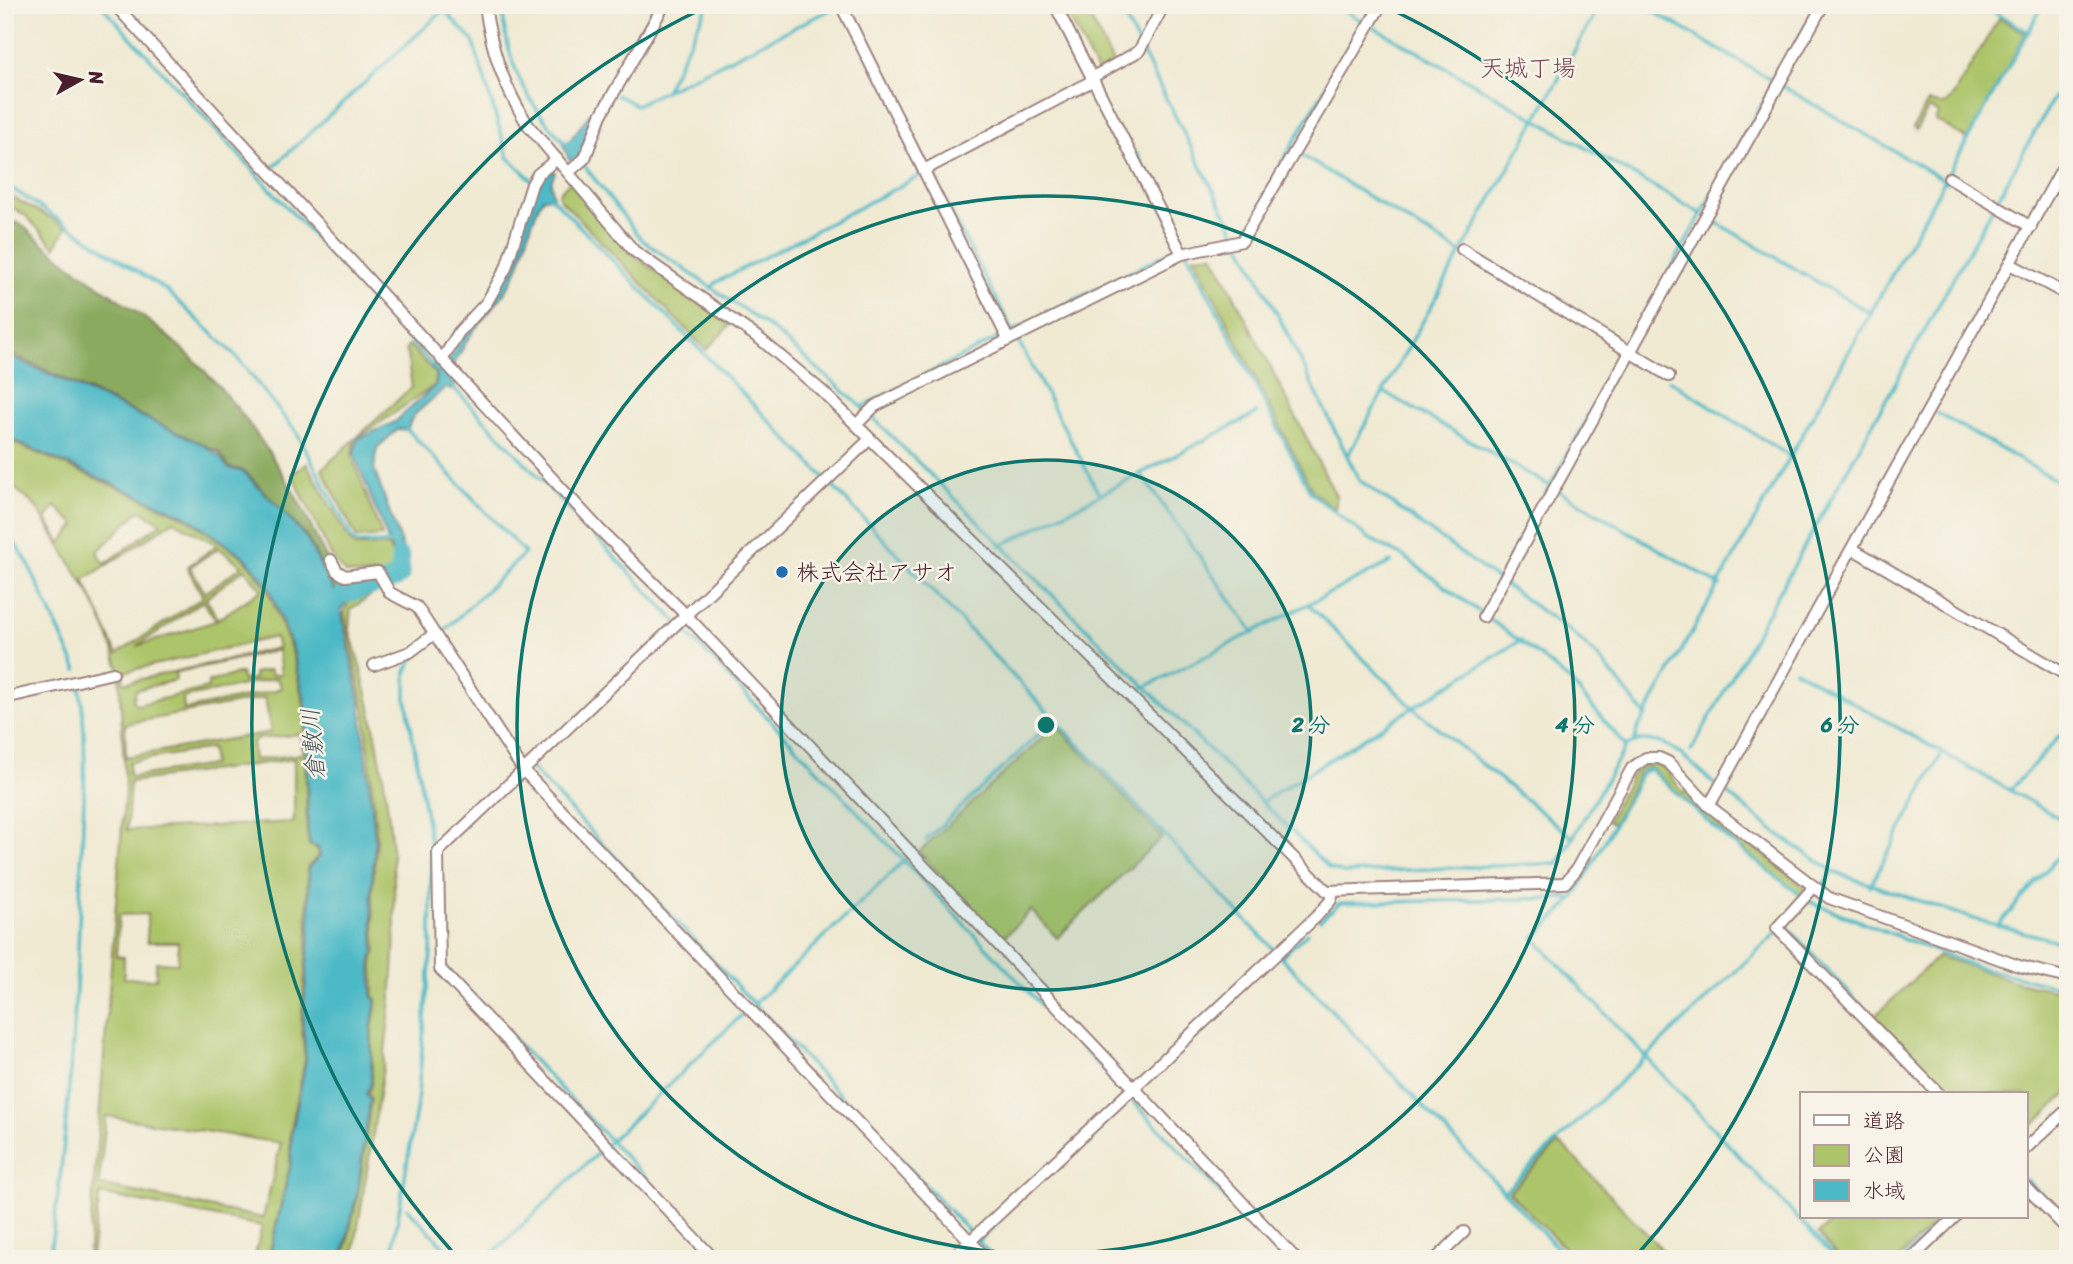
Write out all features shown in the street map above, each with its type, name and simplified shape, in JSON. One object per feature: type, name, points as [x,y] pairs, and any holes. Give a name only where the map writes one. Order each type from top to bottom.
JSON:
[{"type":"street","points":[[116,5],[680,619],[1128,1091],[1296,1259]]},
{"type":"street","points":[[485,5],[491,47],[502,79],[528,125],[557,159],[577,165],[634,251],[761,339],[856,425],[1332,893],[1565,883],[1576,870],[1632,768],[1646,758],[1659,758],[1668,762],[1709,806],[1814,887],[1860,911],[2019,966],[2068,978]]},
{"type":"street","points":[[577,165],[601,115],[664,5]]},
{"type":"street","points":[[841,5],[1010,336]]},
{"type":"street","points":[[1055,5],[1183,251]]},
{"type":"street","points":[[926,170],[1140,49],[1164,5]]},
{"type":"street","points":[[856,425],[867,413],[1010,336],[1183,251],[1239,242],[1381,5]]},
{"type":"street","points":[[1485,615],[1823,5]]},
{"type":"street","points":[[1709,806],[2068,158]]},
{"type":"street","points":[[447,365],[459,332],[491,296],[506,268],[533,181],[557,159]]},
{"type":"street","points":[[1950,178],[2031,227]]},
{"type":"street","points":[[1463,250],[1669,376]]},
{"type":"street","points":[[2010,264],[2068,295]]},
{"type":"street","points":[[714,1259],[440,969],[438,852],[870,439]]},
{"type":"street","points":[[1853,549],[2068,677]]},
{"type":"street","points":[[331,560],[337,571],[345,576],[374,572],[390,593],[417,607],[523,770],[972,1238],[987,1259]]},
{"type":"street","points":[[374,665],[410,652],[436,637]]},
{"type":"street","points":[[5,698],[113,673]]},
{"type":"street","points":[[1814,887],[1777,928],[1937,1092]]},
{"type":"street","points":[[951,1259],[1317,916],[1331,901],[1332,893]]},
{"type":"street","points":[[2028,1146],[2068,1109]]},
{"type":"street","points":[[2028,1189],[2068,1230]]},
{"type":"street","points":[[1912,1259],[1954,1218]]},
{"type":"street","points":[[1436,1259],[1464,1232]]},
{"type":"green space","points":[[1063,5],[1084,5],[1113,63],[1097,72]]},
{"type":"green space","points":[[1999,18],[2026,33],[1968,139],[1935,120],[1939,113],[1929,108],[1916,130],[1913,128],[1928,102],[1945,105],[1951,99]]},
{"type":"green space","points":[[570,181],[627,250],[730,325],[706,350],[559,198],[559,193]]},
{"type":"green space","points":[[5,193],[67,227],[55,247],[27,217],[5,202]]},
{"type":"green space","points":[[14,222],[20,223],[64,260],[157,328],[200,366],[242,414],[279,467],[337,575],[344,581],[366,578],[366,583],[335,591],[307,537],[245,471],[229,467],[219,452],[5,351],[5,231]]},
{"type":"green space","points":[[1213,254],[1336,496],[1336,510],[1313,492],[1194,256]]},
{"type":"green space","points":[[409,345],[436,374],[435,385],[355,440],[352,457],[382,536],[357,538],[322,469],[412,387],[406,349]]},
{"type":"green space","points":[[5,439],[185,517],[244,558],[267,588],[292,652],[304,706],[307,833],[309,845],[317,849],[318,856],[307,868],[308,931],[301,1023],[305,1060],[290,1134],[290,1165],[268,1259],[254,1259],[262,1226],[100,1194],[91,1255],[102,1259],[88,1259],[125,788],[119,669],[108,633],[117,654],[203,597],[187,567],[217,545],[174,521],[84,580],[103,622],[89,593],[36,507],[5,479]],"holes":[[[55,506],[76,525],[61,543],[46,519]],[[140,510],[161,523],[105,564],[97,552]],[[219,548],[242,566],[205,593],[190,567]],[[244,569],[262,590],[218,619],[206,598]],[[203,601],[216,621],[137,646]],[[275,637],[278,648],[124,683],[124,672]],[[278,650],[281,674],[272,675],[270,670],[254,673],[254,679],[243,681],[241,673],[208,682],[208,688],[137,705],[133,701],[136,690],[176,680],[175,673]],[[276,678],[282,687],[184,710],[183,698]],[[265,698],[271,732],[126,757],[125,724]],[[301,734],[302,754],[254,760],[252,743],[258,739]],[[211,748],[213,765],[129,777],[129,762]],[[294,759],[294,822],[127,830],[130,782]],[[147,914],[147,942],[178,942],[178,963],[156,962],[156,979],[124,978],[124,957],[116,956],[119,915]],[[106,1116],[281,1143],[263,1218],[99,1185]]]},
{"type":"green space","points":[[307,464],[350,541],[356,546],[388,546],[394,560],[392,574],[384,577],[345,573],[333,559],[292,474]]},
{"type":"green space","points":[[369,593],[370,596],[351,609],[349,627],[380,755],[391,842],[395,930],[390,1010],[376,1117],[353,1259],[344,1259],[359,1189],[371,1099],[368,1094],[372,1083],[372,1029],[377,999],[374,996],[373,959],[376,951],[372,893],[377,841],[365,713],[344,613],[348,603]]},
{"type":"green space","points":[[1056,725],[1162,837],[1057,938],[1031,910],[1001,940],[919,852]]},
{"type":"green space","points":[[1646,762],[1664,769],[1684,793],[1688,791],[1700,806],[1695,809],[1649,766],[1639,774],[1613,824],[1607,821],[1631,776]]},
{"type":"green space","points":[[1704,808],[1808,890],[1802,897],[1701,815]]},
{"type":"green space","points":[[1938,956],[2017,982],[2068,993],[2068,1092],[2028,1130],[2028,1092],[1948,1092],[1875,1016]]},
{"type":"green space","points":[[1558,1144],[1563,1146],[1671,1259],[1575,1259],[1509,1192]]},
{"type":"green space","points":[[1835,1218],[1940,1218],[1898,1259],[1840,1259],[1818,1234]]},
{"type":"water","points":[[592,111],[596,113],[581,154],[577,159],[569,160],[563,144],[570,140]]},
{"type":"water","points":[[552,170],[555,172],[551,182],[553,197],[543,198],[513,279],[503,296],[469,338],[447,375],[455,386],[452,389],[445,388],[413,416],[407,430],[398,429],[377,448],[374,469],[408,563],[404,577],[396,582],[392,577],[396,566],[395,558],[354,454],[358,439],[395,422],[436,385],[437,374],[430,368],[435,364],[440,368],[451,358],[465,331],[510,269],[537,183]]},
{"type":"water","name":"倉敷川","points":[[5,354],[200,443],[218,455],[228,468],[243,472],[279,507],[306,538],[335,593],[361,583],[368,590],[347,602],[341,610],[360,702],[375,841],[371,894],[374,952],[371,958],[372,996],[376,1000],[371,1029],[371,1084],[366,1094],[370,1099],[358,1189],[342,1259],[269,1259],[291,1164],[292,1133],[306,1060],[303,1022],[310,930],[309,868],[320,856],[319,848],[310,845],[308,833],[306,706],[294,652],[269,587],[245,557],[186,516],[5,437]]},
{"type":"waterway","points":[[101,5],[435,368]]},
{"type":"waterway","points":[[439,5],[473,41],[508,157],[533,181]]},
{"type":"waterway","points":[[502,5],[508,46],[521,81],[540,114],[567,145]]},
{"type":"waterway","points":[[594,113],[655,5]]},
{"type":"waterway","points":[[665,91],[708,5]]},
{"type":"waterway","points":[[1118,5],[1290,339],[1359,480],[1575,635],[1599,658],[1646,716]]},
{"type":"waterway","points":[[1335,5],[1362,21]]},
{"type":"waterway","points":[[1278,170],[1373,5]]},
{"type":"waterway","points":[[1348,455],[1600,5]]},
{"type":"waterway","points":[[1642,5],[1948,182]]},
{"type":"waterway","points":[[1982,5],[2029,32]]},
{"type":"waterway","points":[[1635,740],[1637,730],[2043,5]]},
{"type":"waterway","points":[[617,95],[636,105],[838,6]]},
{"type":"waterway","points":[[273,167],[444,10]]},
{"type":"waterway","points":[[1662,285],[1806,25]]},
{"type":"waterway","points":[[1374,27],[1700,213]]},
{"type":"waterway","points":[[1691,751],[2068,72]]},
{"type":"waterway","points":[[1136,153],[1311,493],[1368,538],[1403,556],[1540,656],[1570,681],[1626,746]]},
{"type":"waterway","points":[[1301,155],[1459,252]]},
{"type":"waterway","points":[[583,164],[642,240],[772,329],[862,407],[1329,868],[1344,873],[1558,863],[1626,746],[1639,741],[1652,741],[1675,750],[1715,785]]},
{"type":"waterway","points":[[711,288],[717,282],[923,174]]},
{"type":"waterway","points":[[5,184],[166,290],[235,355],[297,433],[353,540],[358,543],[391,543]]},
{"type":"waterway","points":[[549,195],[824,477],[1275,951]]},
{"type":"waterway","points":[[942,196],[1099,494]]},
{"type":"waterway","points":[[1709,218],[1872,314]]},
{"type":"waterway","points":[[1011,332],[1176,249]]},
{"type":"waterway","points":[[862,407],[1004,335]]},
{"type":"waterway","points":[[1510,557],[1625,351]]},
{"type":"waterway","points":[[1669,380],[1791,457]]},
{"type":"waterway","points":[[452,386],[1283,1259]]},
{"type":"waterway","points":[[1384,392],[1550,486]]},
{"type":"waterway","points":[[1001,546],[1257,413]]},
{"type":"waterway","points":[[1937,413],[2068,487]]},
{"type":"waterway","points":[[404,426],[525,553],[440,635]]},
{"type":"waterway","points":[[1140,473],[1254,633]]},
{"type":"waterway","points":[[1559,491],[1720,585]]},
{"type":"waterway","points":[[5,529],[27,561],[77,670]]},
{"type":"waterway","points":[[343,595],[400,575],[400,557]]},
{"type":"waterway","points":[[1143,688],[1391,562]]},
{"type":"waterway","points":[[1308,604],[1413,708],[1573,838]]},
{"type":"waterway","points":[[391,1259],[417,1104],[431,952],[431,846],[406,698],[406,672],[412,660],[434,640]]},
{"type":"waterway","points":[[1262,802],[1521,640]]},
{"type":"waterway","points":[[1795,670],[2068,823]]},
{"type":"waterway","points":[[49,1259],[67,1115],[77,969],[84,776],[84,729],[79,681]]},
{"type":"waterway","points":[[926,840],[1054,720]]},
{"type":"waterway","points":[[2010,790],[2068,727]]},
{"type":"waterway","points":[[1870,886],[1942,753]]},
{"type":"waterway","points":[[531,768],[995,1259]]},
{"type":"waterway","points":[[1320,920],[1340,903],[1574,898],[1642,773],[1650,769],[1726,838],[1808,901],[1974,966],[2068,989]]},
{"type":"waterway","points":[[1724,791],[1783,838],[1836,873],[1974,919],[2068,944]]},
{"type":"waterway","points":[[1998,926],[2068,845]]},
{"type":"waterway","points":[[754,1004],[907,858]]},
{"type":"waterway","points":[[1824,884],[1832,871]]},
{"type":"waterway","points":[[1574,898],[1534,938],[1836,1259]]},
{"type":"waterway","points":[[1786,923],[1905,1052]]},
{"type":"waterway","points":[[1504,1192],[1777,932]]},
{"type":"waterway","points":[[1281,957],[1307,933]]},
{"type":"waterway","points":[[1280,956],[1568,1259]]},
{"type":"waterway","points":[[445,967],[723,1259]]},
{"type":"waterway","points":[[487,1259],[748,1009]]},
{"type":"waterway","points":[[2028,1181],[2047,1201]]},
{"type":"waterway","points":[[407,1208],[456,1259]]},
{"type":"waterway","points":[[1903,1259],[1946,1218]]},
{"type":"waterway","points":[[977,1242],[996,1224]]},
{"type":"place","name":"株式会社アサオ","points":[[782,572]]},
{"type":"district","name":"天城丁場","points":[[1528,68]]}]
